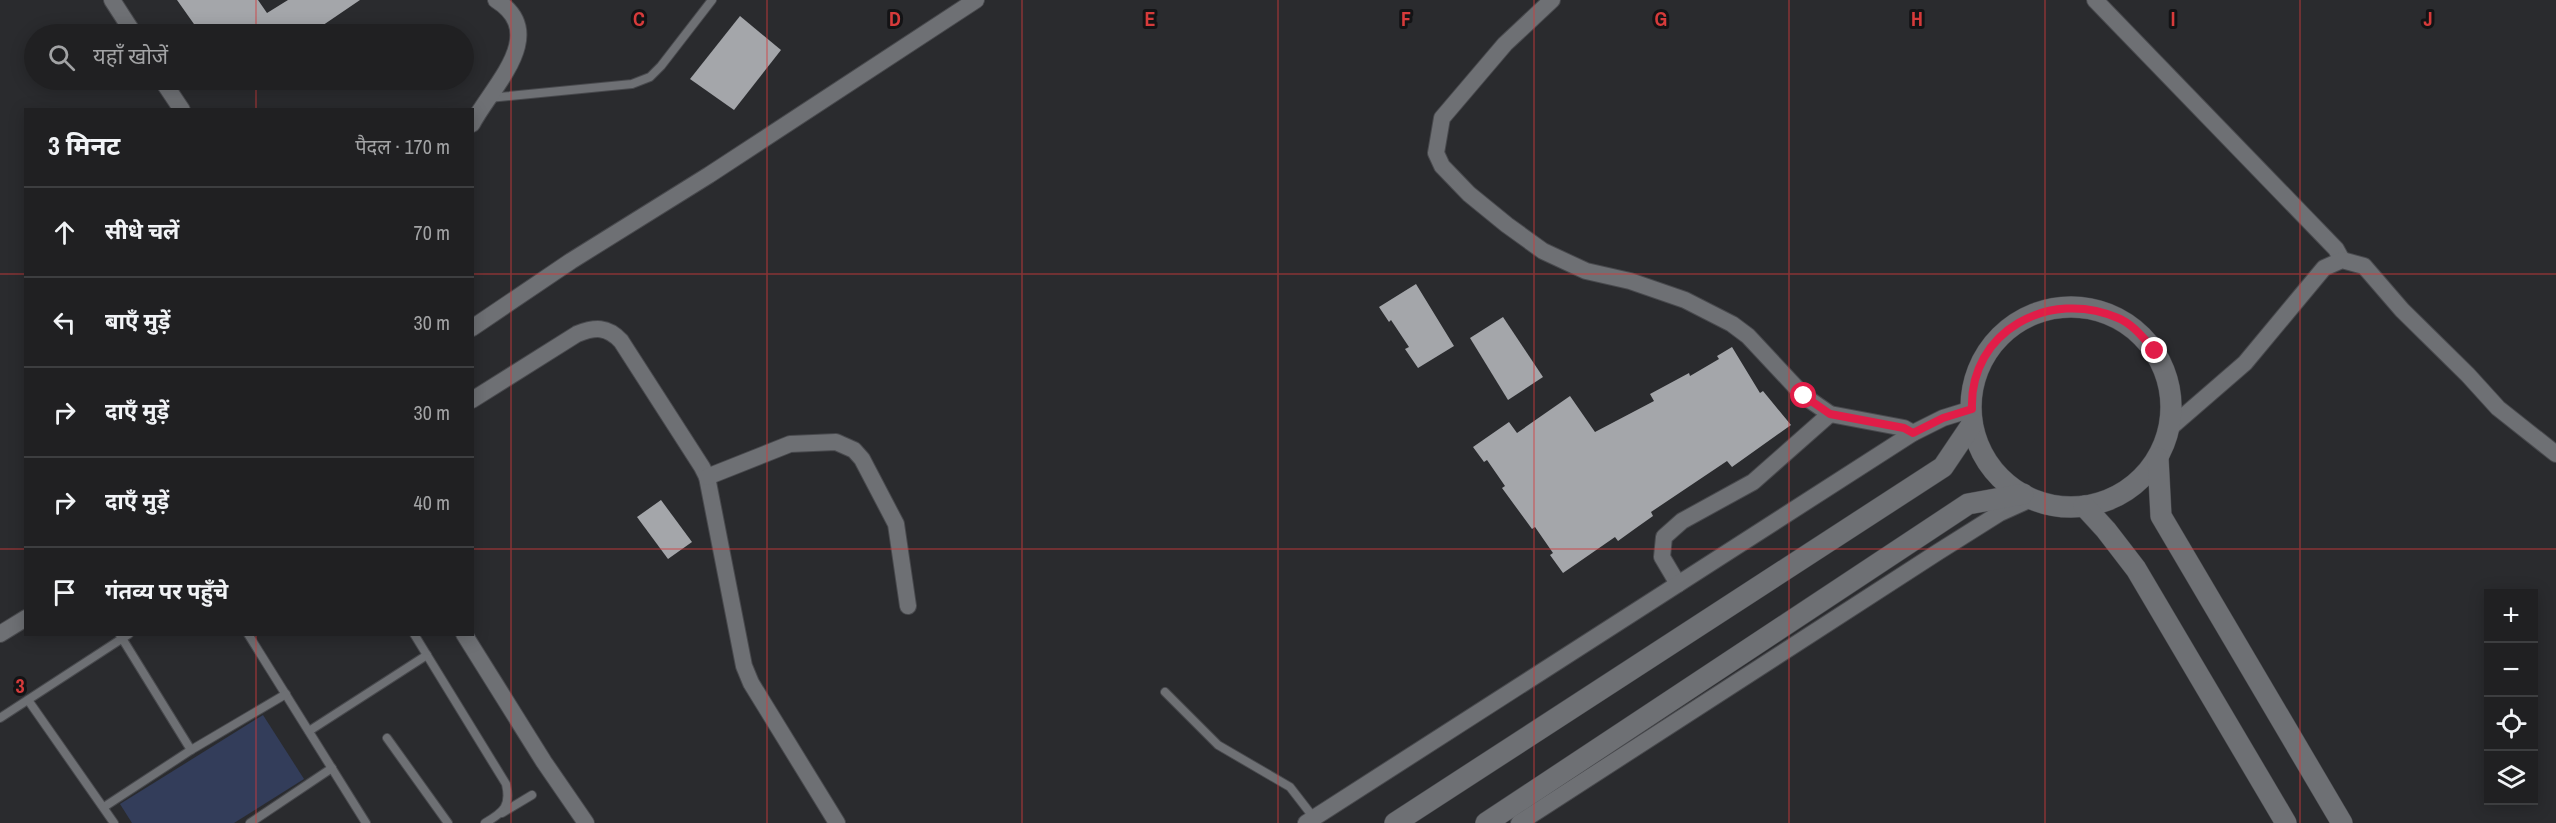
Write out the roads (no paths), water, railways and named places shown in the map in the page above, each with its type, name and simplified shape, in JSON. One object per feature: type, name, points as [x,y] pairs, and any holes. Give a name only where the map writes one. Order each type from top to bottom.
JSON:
[{"type":"street","points":[[112,0],[128,24]]},
{"type":"street","points":[[474,121],[515,54],[520,36],[517,20],[507,7],[496,0]]},
{"type":"street","points":[[474,327],[571,261],[976,0]]},
{"type":"street","points":[[1552,0],[1510,39],[1442,118],[1436,153],[1439,162],[1469,194],[1543,251],[1586,271],[1630,281],[1685,300],[1732,324],[1748,336],[1804,396],[1830,414],[1904,428],[1913,433]]},
{"type":"street","points":[[2095,0],[2336,249],[2342,260]]},
{"type":"street","points":[[169,90],[181,108]]},
{"type":"street","points":[[2170,428],[2245,363],[2324,268],[2332,262],[2342,260],[2364,266],[2402,310],[2498,408],[2556,454]]},
{"type":"street","points":[[2072,306],[2090,308],[2119,318],[2130,325],[2155,351],[2172,400],[2170,428],[2158,458],[2146,474],[2108,500],[2084,506],[2054,505],[2027,496],[2009,486],[1980,449],[1972,416],[1971,395],[1979,366],[1996,340],[2026,317],[2072,306]]},
{"type":"street","points":[[474,399],[577,334],[591,328],[602,328],[613,333],[621,341],[707,477],[744,666],[751,683],[837,823]]},
{"type":"street","points":[[1678,584],[1662,557],[1664,537],[1682,521],[1753,482],[1830,414]]},
{"type":"street","points":[[1310,820],[1913,433],[1943,418],[1972,416]]},
{"type":"street","points":[[1395,823],[1943,467],[1972,416]]},
{"type":"street","points":[[707,477],[790,444],[836,442],[854,450],[862,459],[896,524],[908,606]]},
{"type":"street","points":[[2158,458],[2160,516],[2342,823]]},
{"type":"street","points":[[1486,823],[1968,504],[2027,496]]},
{"type":"street","points":[[1519,823],[2027,496]]},
{"type":"street","points":[[2084,506],[2136,569],[2286,823]]},
{"type":"street","points":[[0,634],[24,619]]},
{"type":"street","points":[[466,636],[544,762],[586,823]]},
{"type":"lane","points":[[488,98],[633,84],[650,76],[661,66],[712,0]]},
{"type":"lane","points":[[0,718],[124,636],[191,750]]},
{"type":"lane","points":[[249,636],[366,823]]},
{"type":"lane","points":[[415,636],[506,784],[509,798],[502,813]]},
{"type":"lane","points":[[309,731],[427,655]]},
{"type":"lane","points":[[1165,692],[1218,745],[1290,787],[1310,820]]},
{"type":"lane","points":[[104,807],[191,750],[286,694]]},
{"type":"lane","points":[[28,700],[114,823]]},
{"type":"lane","points":[[387,738],[448,823]]},
{"type":"lane","points":[[250,823],[332,768]]},
{"type":"lane","points":[[485,823],[532,795]]}]
